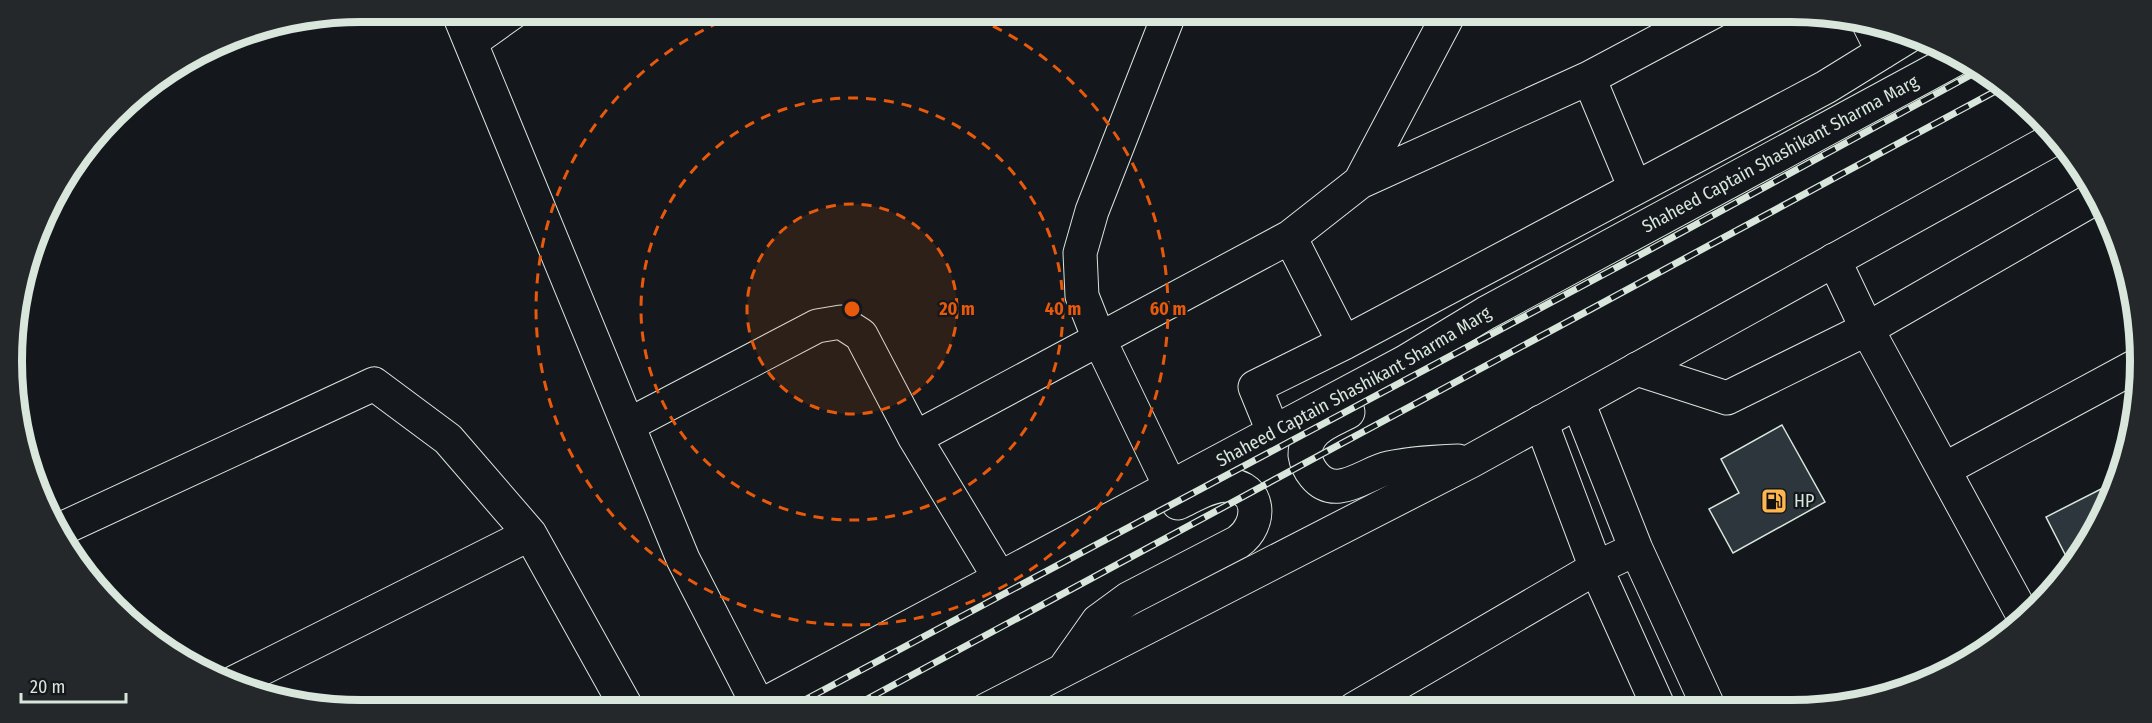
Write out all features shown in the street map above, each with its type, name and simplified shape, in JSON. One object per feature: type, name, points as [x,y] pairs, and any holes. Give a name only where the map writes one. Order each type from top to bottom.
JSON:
[{"type":"street","points":[[462,22],[683,559],[752,700]]},
{"type":"street","points":[[471,42],[499,22]]},
{"type":"street","points":[[1166,22],[1092,211],[1080,253],[1082,296],[1099,339],[1170,486]]},
{"type":"street","points":[[1360,182],[1445,22]]},
{"type":"street","points":[[915,438],[1290,237],[1360,182],[1589,78],[1694,22]]},
{"type":"street","points":[[1274,430],[1255,387],[1344,343],[1826,87],[1895,45]]},
{"type":"street","name":"Shaheed Captain Shashikant Sharma Marg","points":[[773,700],[1405,362],[1486,313],[1950,62]]},
{"type":"street","points":[[1589,78],[1635,188]]},
{"type":"street","points":[[1005,700],[1471,460],[2048,142]]},
{"type":"street","points":[[1637,369],[1727,399],[1867,329],[2089,201]]},
{"type":"street","points":[[1290,237],[1344,343]]},
{"type":"street","points":[[1834,260],[1867,329],[2020,610]]},
{"type":"street","points":[[628,425],[817,326],[841,322],[861,334],[915,438],[1012,571],[1102,538],[1216,486],[1229,485],[1242,489],[1253,504],[1255,523],[1248,535],[1128,599],[1105,615],[1098,621],[1064,669]]},
{"type":"street","points":[[1405,362],[1360,405],[1320,426],[1312,434],[1306,445],[1305,457],[1309,469],[1322,482],[1339,487],[1351,485],[1386,468],[1429,462],[1471,460]]},
{"type":"street","points":[[1945,469],[2130,369]]},
{"type":"street","points":[[66,527],[374,384],[448,439],[530,534],[622,700]]},
{"type":"street","points":[[1578,402],[1636,549],[1704,700]]},
{"type":"street","points":[[1541,422],[1596,568],[1655,700]]},
{"type":"street","points":[[242,679],[530,534]]},
{"type":"street","points":[[1369,700],[1596,568],[1636,549]]},
{"type":"building","points":[[1782,425],[1825,502],[1733,553],[1709,509],[1739,493],[1721,459]]},
{"type":"building","points":[[2101,489],[2103,493],[2084,531],[2067,557],[2046,517]]},
{"type":"railway","points":[[805,700],[1638,256],[1971,75]]},
{"type":"railway","points":[[866,700],[1995,91]]},
{"type":"place","name":"HP","points":[[1774,501]]}]
